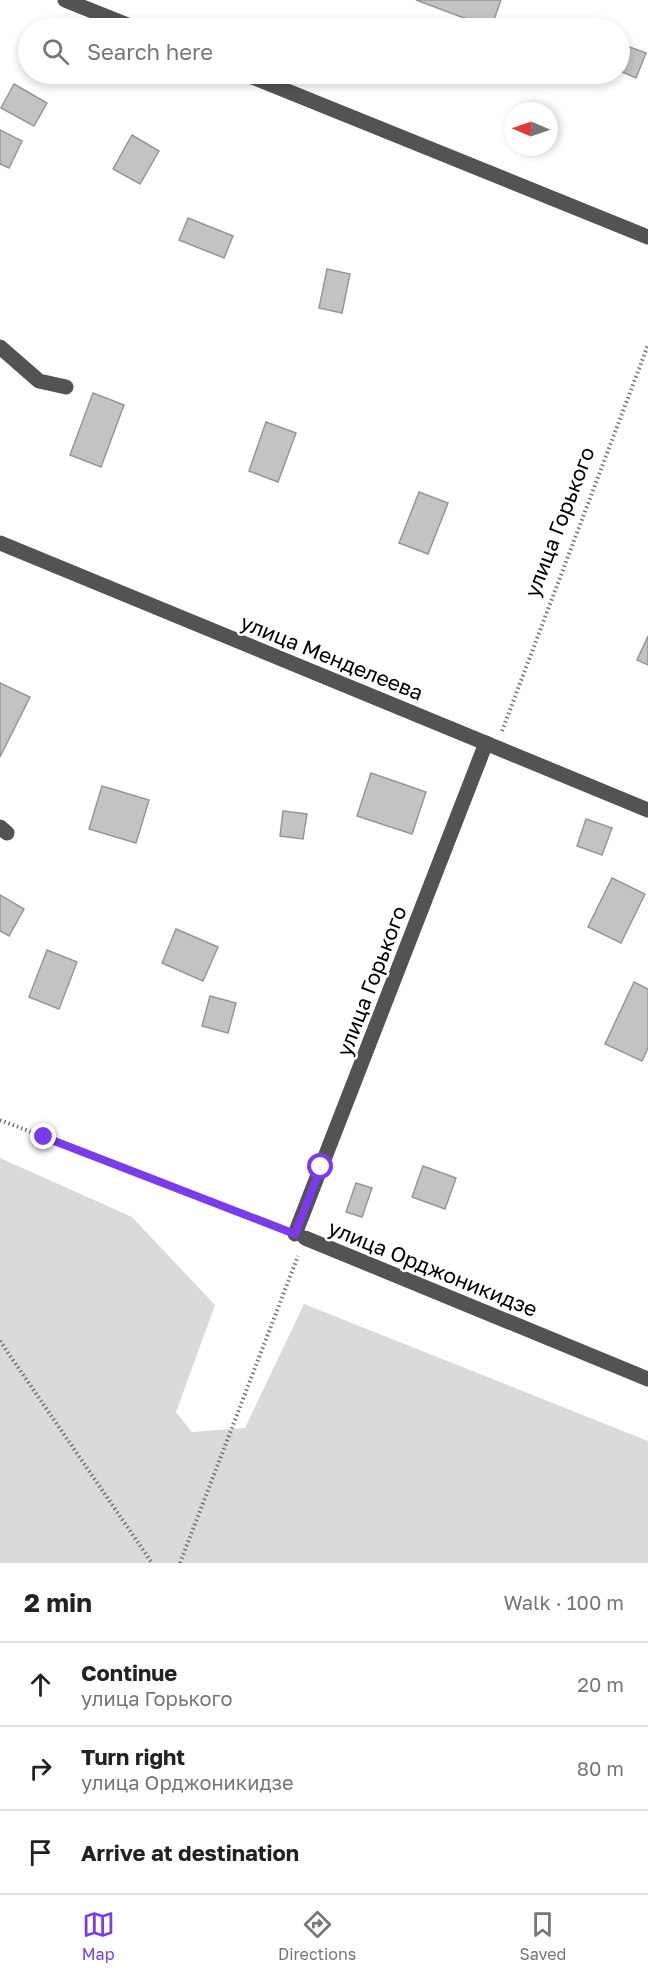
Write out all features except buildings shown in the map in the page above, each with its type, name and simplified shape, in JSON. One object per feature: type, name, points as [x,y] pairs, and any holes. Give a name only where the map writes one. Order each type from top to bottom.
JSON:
[{"type":"street","points":[[65,0],[110,18]]},
{"type":"street","points":[[270,84],[648,237]]},
{"type":"street","points":[[0,347],[39,381],[66,387]]},
{"type":"street","name":"улица Менделеева","points":[[0,543],[648,810]]},
{"type":"street","name":"улица Горького","points":[[300,1236],[491,745]]},
{"type":"street","name":"улица Орджоникидзе","points":[[300,1236],[648,1379]]},
{"type":"path","name":"улица Горького","points":[[491,745],[648,345]]},
{"type":"path","name":"улица Орджоникидзе","points":[[0,1120],[300,1236]]},
{"type":"path","points":[[180,1563],[300,1236]]},
{"type":"path","points":[[0,1341],[152,1563]]},
{"type":"shaded area","points":[[0,1158],[132,1217],[215,1305],[176,1412],[192,1432],[245,1428],[304,1304],[648,1441],[648,1563],[0,1563]]},
{"type":"route","points":[[44,1137],[295,1234],[321,1167]]}]
